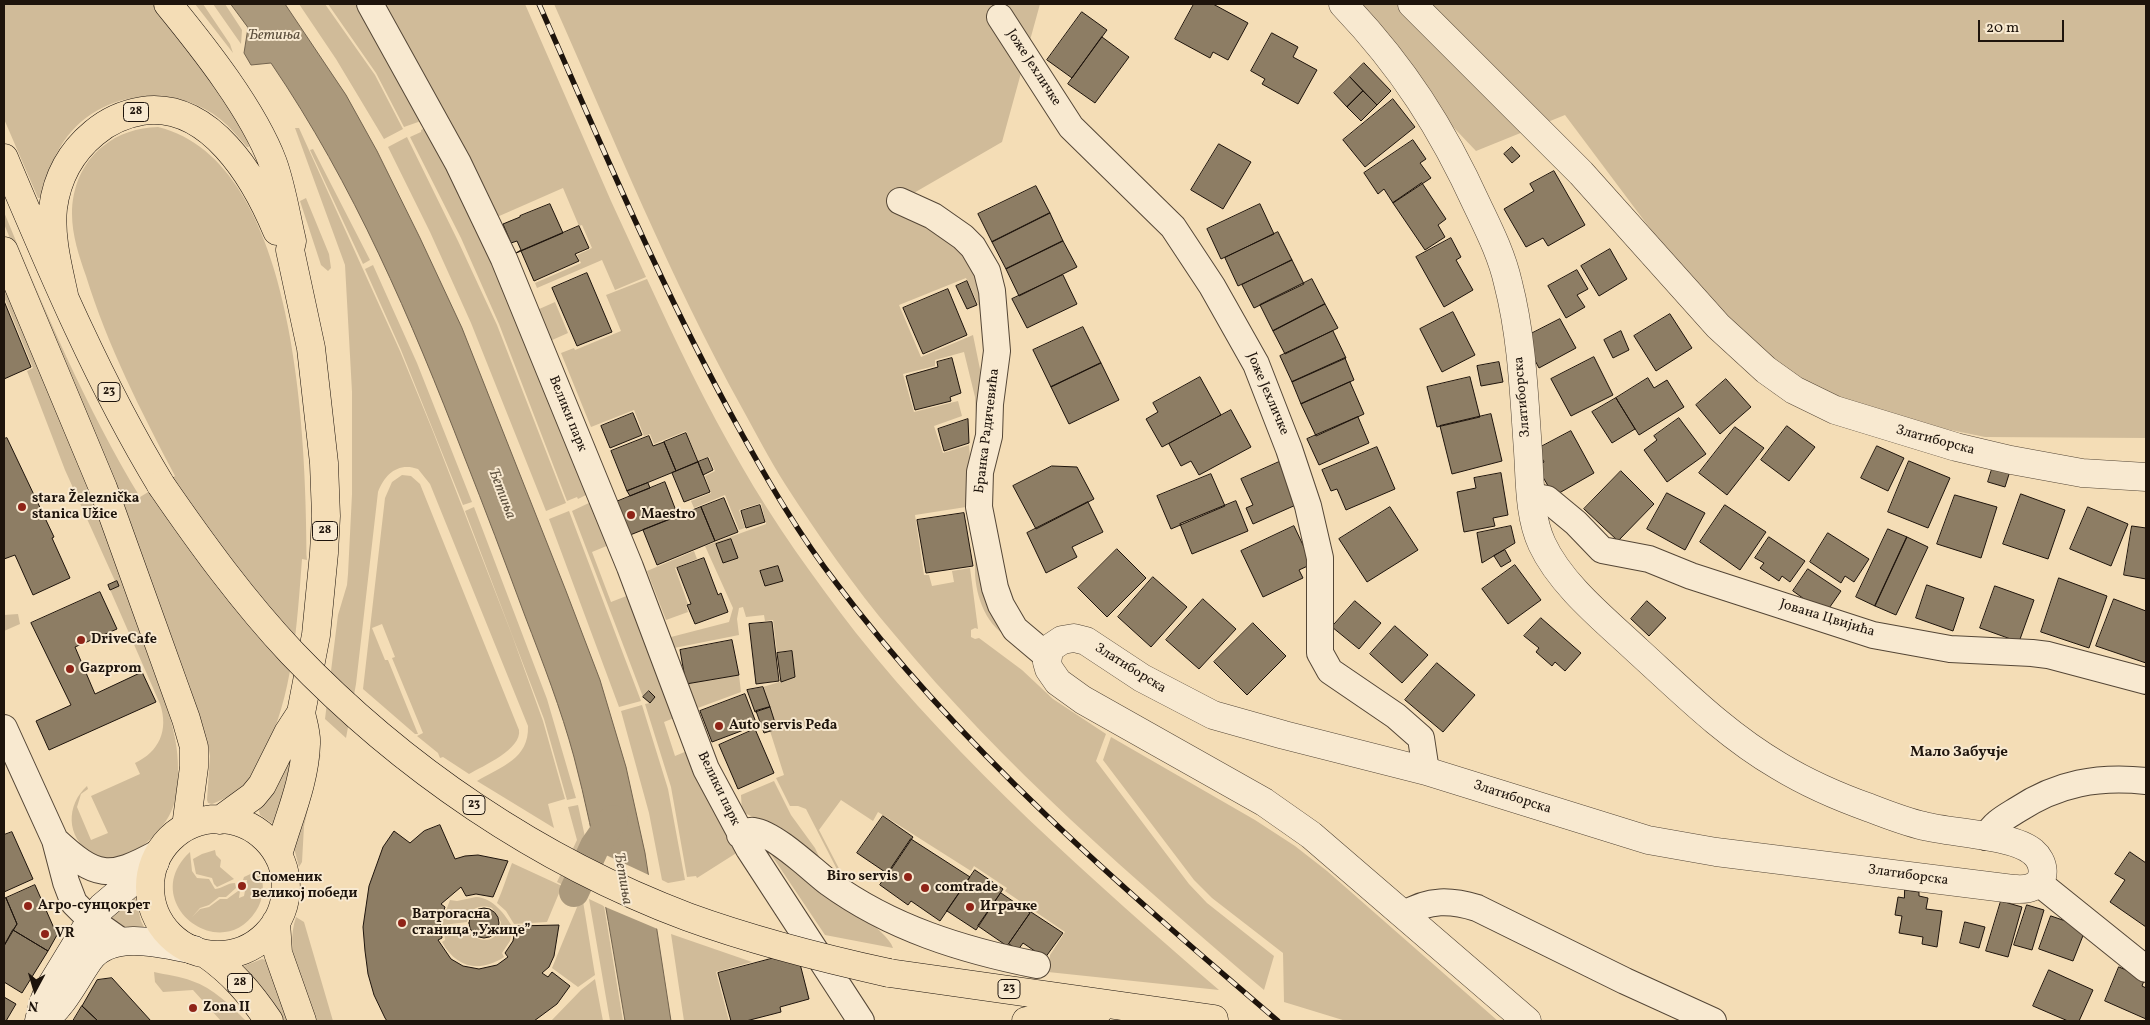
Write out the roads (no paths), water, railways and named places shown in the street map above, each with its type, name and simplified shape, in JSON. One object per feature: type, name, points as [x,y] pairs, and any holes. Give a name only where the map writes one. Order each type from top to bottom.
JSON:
[{"type":"main road","points":[[168,4],[232,88],[260,136],[272,162],[279,185],[292,241],[290,250]]},
{"type":"main road","name":"28","points":[[64,295],[53,226],[53,208],[60,180],[74,153],[83,142],[110,121],[132,113],[153,110],[181,116],[195,122],[223,143],[264,200],[283,245],[290,250],[306,320],[319,407],[326,516],[322,582],[316,634],[302,713],[306,736],[305,753],[296,795],[278,855]]},
{"type":"main road","name":"23","points":[[4,158],[87,350],[107,390],[161,485],[225,574],[290,651],[355,714],[445,786],[504,825],[553,854],[645,899],[689,917],[778,946],[889,973],[1214,1019]]},
{"type":"main road","points":[[4,251],[103,488],[186,720],[194,747],[194,767],[186,827]]},
{"type":"main road","name":"28","points":[[220,820],[262,786],[288,733],[302,713]]},
{"type":"main road","points":[[208,820],[220,820],[232,821],[254,830],[271,845],[278,855],[285,877],[286,888],[285,900],[276,922],[261,940],[240,951],[229,954],[200,952],[182,945],[166,932],[156,914],[150,894],[152,873],[158,857],[168,842],[186,827],[208,820]]},
{"type":"main road","points":[[276,922],[278,953],[302,1021]]},
{"type":"main road","name":"28","points":[[200,952],[228,970],[243,986],[269,1021]]},
{"type":"main road","points":[[1026,1021],[1130,1006]]},
{"type":"street","name":"Велики парк","points":[[370,4],[458,163],[495,239],[630,566],[706,769],[740,835],[861,1021]]},
{"type":"street","name":"Златиборска","points":[[1047,656],[1053,646],[1062,640],[1074,638],[1086,641],[1142,678],[1212,715],[1426,771],[1616,831],[1676,846],[2000,888],[2024,889],[2039,883],[2043,873],[2042,866],[2034,852],[2020,844],[1923,826],[1866,807],[1797,776],[1750,748],[1716,722],[1688,697],[1572,588],[1557,570],[1537,533],[1531,496],[1525,400],[1517,334],[1511,296],[1500,255],[1460,168],[1416,91],[1364,25],[1343,4]]},
{"type":"street","name":"Златиборска","points":[[1412,4],[1581,173],[1718,326],[1766,370],[1794,390],[1835,410],[1956,447],[2011,460],[2082,473],[2146,477]]},
{"type":"street","name":"Јоже Јехличке","points":[[1000,17],[1071,127],[1173,227],[1212,286],[1256,364],[1290,449],[1308,506],[1320,558],[1320,653],[1330,672],[1396,716],[1421,738],[1426,771]]},
{"type":"street","name":"Бранка Радичевића","points":[[900,201],[933,216],[963,236],[973,247],[988,270],[992,291],[997,351],[990,404],[989,436],[980,472],[979,507],[995,588],[1001,604],[1015,629],[1047,656]]},
{"type":"street","name":"Јована Цвијића","points":[[1531,496],[1546,500],[1576,523],[1602,550],[1649,559],[1708,581],[1873,635],[1950,649],[2032,652],[2146,681]]},
{"type":"street","points":[[1047,656],[1047,662],[1053,676],[1074,693],[1264,802],[1334,853],[1526,1021]]},
{"type":"street","points":[[4,728],[55,840],[71,896],[78,908],[91,920],[122,942]]},
{"type":"street","points":[[1986,837],[1992,825],[2051,791],[2075,784],[2107,779],[2146,782]]},
{"type":"street","name":"Велики парк","points":[[740,835],[749,831],[755,831],[773,838],[854,900],[891,921],[970,950],[1037,965]]},
{"type":"street","points":[[55,840],[77,860],[110,872],[122,871],[158,857]]},
{"type":"street","points":[[39,1021],[42,1004],[49,989],[91,920],[102,907],[158,857]]},
{"type":"street","points":[[2039,883],[2146,969]]},
{"type":"street","points":[[1405,914],[1432,902],[1454,902],[1477,908],[1625,981],[1713,1021]]},
{"type":"street","points":[[43,1021],[61,1005],[92,956],[108,946],[122,942],[154,943],[200,952]]},
{"type":"water","name":"Ђетиња","points":[[231,4],[285,4],[346,95],[377,151],[462,328],[600,680],[626,767],[645,853],[671,1021],[625,1021],[596,856],[574,757],[551,686],[480,496],[402,304],[355,205],[301,109],[271,63],[251,65],[244,53],[248,28]]},
{"type":"waterway","points":[[574,892],[595,846],[613,820]]},
{"type":"railway","points":[[539,4],[658,270],[710,375],[784,507],[823,565],[885,645],[990,760],[1102,868],[1278,1021]]},
{"type":"place","name":"stara Železnička stanica Užice","points":[[22,507]]},
{"type":"place","name":"Maestro","points":[[631,515]]},
{"type":"place","name":"DriveCafe","points":[[81,640]]},
{"type":"place","name":"Gazprom","points":[[70,669]]},
{"type":"place","name":"Auto servis Peđa","points":[[719,726]]},
{"type":"place","name":"Biro servis","points":[[908,877]]},
{"type":"place","name":"Споменик великој победи","points":[[242,886]]},
{"type":"place","name":"comtrade","points":[[925,888]]},
{"type":"place","name":"Агро-сунцокрет","points":[[28,906]]},
{"type":"place","name":"Играчке","points":[[970,907]]},
{"type":"place","name":"Ватрогасна станица „Ужице”","points":[[402,923]]},
{"type":"place","name":"VR","points":[[45,934]]},
{"type":"place","name":"Zona II","points":[[193,1008]]},
{"type":"district","name":"Мало Забучје","points":[[1959,753]]}]
